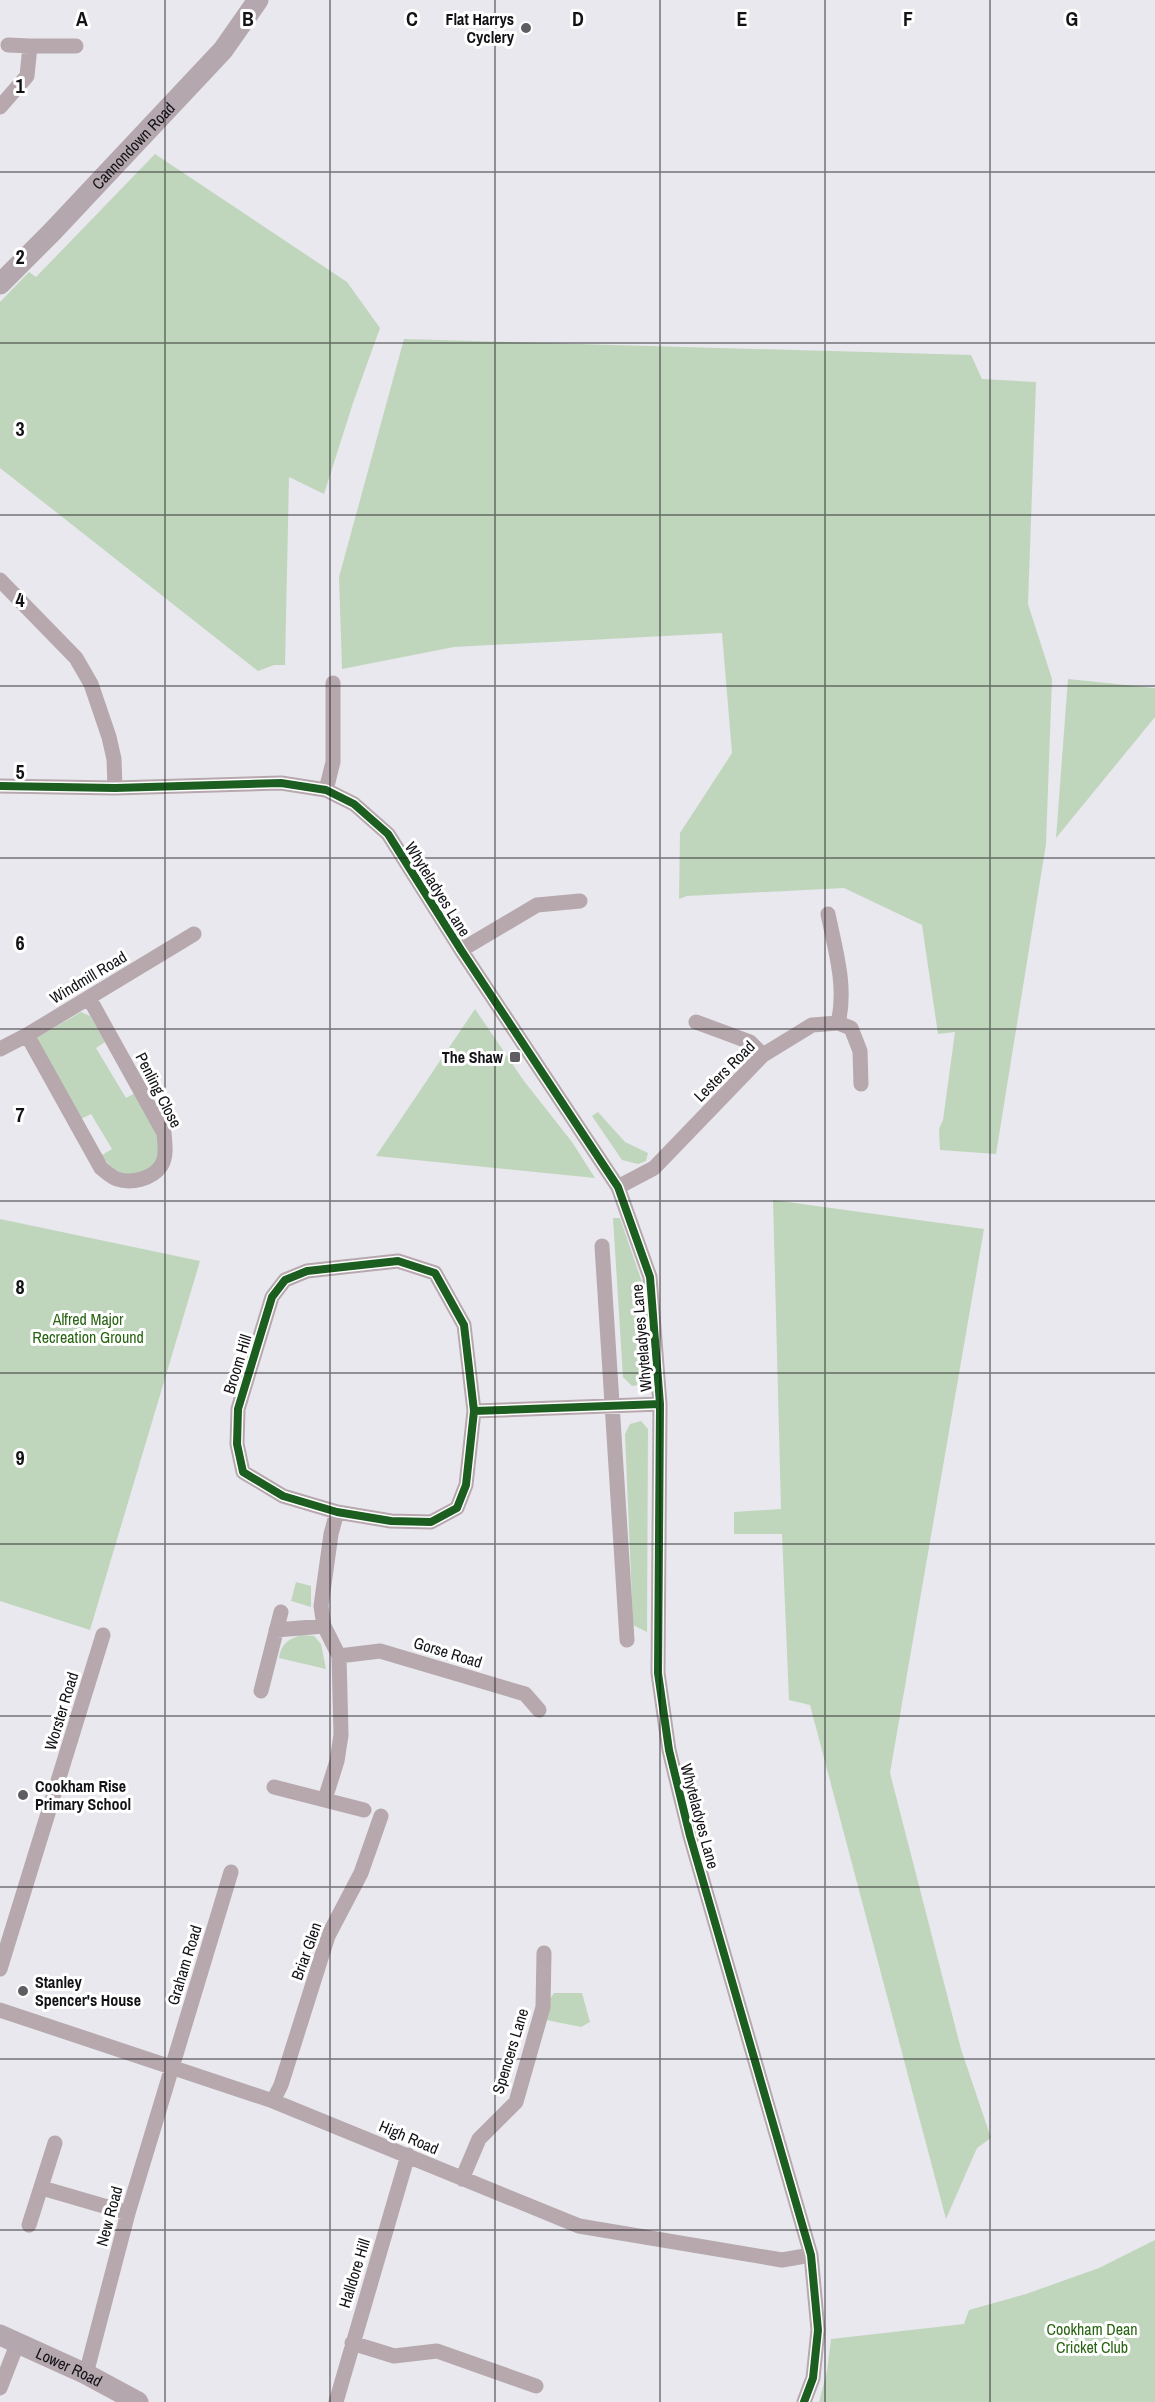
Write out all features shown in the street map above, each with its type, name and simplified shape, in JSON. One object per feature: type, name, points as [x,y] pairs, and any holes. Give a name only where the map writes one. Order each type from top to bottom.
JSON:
[{"type":"main road","name":"Cannondown Road","points":[[0,284],[223,50],[258,0]]},
{"type":"main road","name":"Lower Road","points":[[9,2338],[86,2374],[138,2402]]},
{"type":"street","points":[[8,45],[76,46]]},
{"type":"street","points":[[0,107],[27,76],[30,46]]},
{"type":"street","points":[[0,580],[76,658],[91,684],[109,737],[114,759],[115,788]]},
{"type":"street","points":[[326,790],[333,762],[333,683]]},
{"type":"street","name":"Whyteladyes Lane","points":[[0,786],[115,788],[281,783],[326,790],[354,804],[387,834],[618,1186],[650,1277],[660,1404],[658,1672],[669,1750],[690,1836],[812,2255],[818,2330],[813,2378],[804,2402]]},
{"type":"street","points":[[461,950],[537,905],[580,901]]},
{"type":"street","points":[[828,914],[838,967],[842,1006],[838,1023],[851,1028],[860,1051],[861,1084]]},
{"type":"street","name":"Windmill Road","points":[[0,1049],[194,934]]},
{"type":"street","name":"Penling Close","points":[[27,1035],[101,1168],[115,1178],[130,1182],[148,1176],[161,1166],[166,1152],[164,1133],[89,998]]},
{"type":"street","points":[[696,1022],[750,1042],[763,1055]]},
{"type":"street","name":"Lesters Road","points":[[618,1186],[654,1168],[763,1055],[812,1024],[838,1023]]},
{"type":"street","points":[[602,1246],[627,1640]]},
{"type":"street","name":"Broom Hill","points":[[398,1261],[435,1273],[464,1325],[474,1411],[466,1485],[456,1508],[431,1522],[391,1521],[337,1512],[283,1496],[243,1472],[237,1444],[238,1409],[272,1297],[285,1280],[307,1271],[398,1261]]},
{"type":"street","points":[[474,1411],[612,1404],[660,1404]]},
{"type":"street","points":[[325,1799],[337,1761],[341,1735],[339,1656],[324,1626],[321,1606],[331,1534],[337,1512]]},
{"type":"street","points":[[261,1691],[280,1612]]},
{"type":"street","points":[[276,1630],[324,1626]]},
{"type":"street","name":"Worster Road","points":[[0,1969],[103,1635]]},
{"type":"street","name":"Gorse Road","points":[[339,1656],[380,1651],[525,1694],[539,1710]]},
{"type":"street","points":[[274,1787],[364,1810]]},
{"type":"street","name":"Briar Glen","points":[[273,2102],[281,2085],[328,1936],[361,1873],[381,1816]]},
{"type":"street","name":"Graham Road","points":[[171,2067],[231,1872]]},
{"type":"street","name":"Spencers Lane","points":[[462,2179],[479,2139],[516,2102],[543,2007],[544,1953]]},
{"type":"street","name":"High Road","points":[[0,2010],[273,2102],[579,2226],[782,2260],[812,2255]]},
{"type":"street","name":"New Road","points":[[86,2374],[128,2213],[171,2067]]},
{"type":"street","points":[[29,2225],[55,2143]]},
{"type":"street","name":"Halldore Hill","points":[[336,2402],[408,2155]]},
{"type":"street","points":[[42,2188],[128,2213]]},
{"type":"street","points":[[0,2388],[9,2338]]},
{"type":"street","points":[[352,2343],[394,2356],[437,2351],[536,2386]]},
{"type":"green space","points":[[155,154],[347,282],[380,328],[324,494],[289,477],[285,665],[274,665],[258,671],[0,468],[0,302],[29,272],[36,277]]},
{"type":"green space","points":[[404,339],[971,355],[982,379],[1036,382],[1028,604],[1052,679],[1046,844],[996,1154],[940,1150],[939,1129],[943,1120],[955,1032],[938,1034],[922,925],[844,888],[687,896],[679,899],[680,833],[732,753],[722,633],[454,647],[342,669],[339,577]]},
{"type":"green space","points":[[1068,679],[1155,688],[1155,717],[1056,838]]},
{"type":"green space","points":[[475,1009],[524,1081],[572,1142],[595,1178],[376,1156]]},
{"type":"green space","points":[[81,1012],[90,1016],[105,1042],[96,1048],[126,1098],[135,1093],[161,1137],[163,1151],[150,1169],[142,1174],[135,1176],[122,1174],[106,1161],[102,1155],[112,1149],[91,1114],[81,1119],[37,1047],[38,1037]]},
{"type":"green space","points":[[598,1112],[625,1142],[648,1153],[646,1161],[638,1164],[622,1160],[592,1116]]},
{"type":"green space","points":[[773,1200],[984,1229],[890,1773],[961,2049],[991,2138],[977,2148],[946,2219],[810,1705],[789,1700],[782,1534],[734,1534],[734,1512],[781,1509]]},
{"type":"green space","points":[[613,1218],[620,1218],[642,1282],[651,1374],[646,1384],[632,1386],[623,1377]]},
{"type":"green space","name":"Alfred Major Recreation Ground","points":[[0,1219],[200,1261],[90,1630],[0,1601]]},
{"type":"green space","points":[[641,1421],[648,1429],[647,1632],[633,1625],[625,1434],[630,1424]]},
{"type":"green space","points":[[296,1582],[311,1586],[311,1607],[291,1601]]},
{"type":"green space","points":[[302,1635],[314,1636],[321,1644],[326,1669],[279,1658],[281,1649],[286,1643]]},
{"type":"green space","points":[[554,1993],[582,1993],[590,2022],[581,2027],[546,2020],[550,1999]]},
{"type":"green space","name":"Cookham Dean Cricket Club","points":[[1155,2240],[1155,2402],[819,2402],[827,2371],[831,2339],[964,2324],[969,2310],[1026,2294],[1099,2268]]},
{"type":"cycle path","points":[[0,786],[115,788],[281,783],[326,790],[354,804],[388,834],[461,950],[618,1187],[650,1277],[660,1404],[658,1673],[669,1750],[690,1836],[811,2255],[818,2330],[813,2378],[804,2402]]},
{"type":"cycle path","points":[[474,1411],[464,1325],[435,1273],[398,1261],[307,1271],[285,1280],[272,1297],[238,1409],[237,1444],[243,1472],[283,1496],[337,1512],[391,1521],[431,1522],[457,1508],[466,1485],[474,1411],[660,1404]]},
{"type":"place","name":"Flat Harrys Cyclery","points":[[526,28]]},
{"type":"place","name":"The Shaw","points":[[515,1057]]},
{"type":"place","name":"Cookham Rise Primary School","points":[[23,1795]]},
{"type":"place","name":"Stanley Spencer's House","points":[[23,1991]]}]
